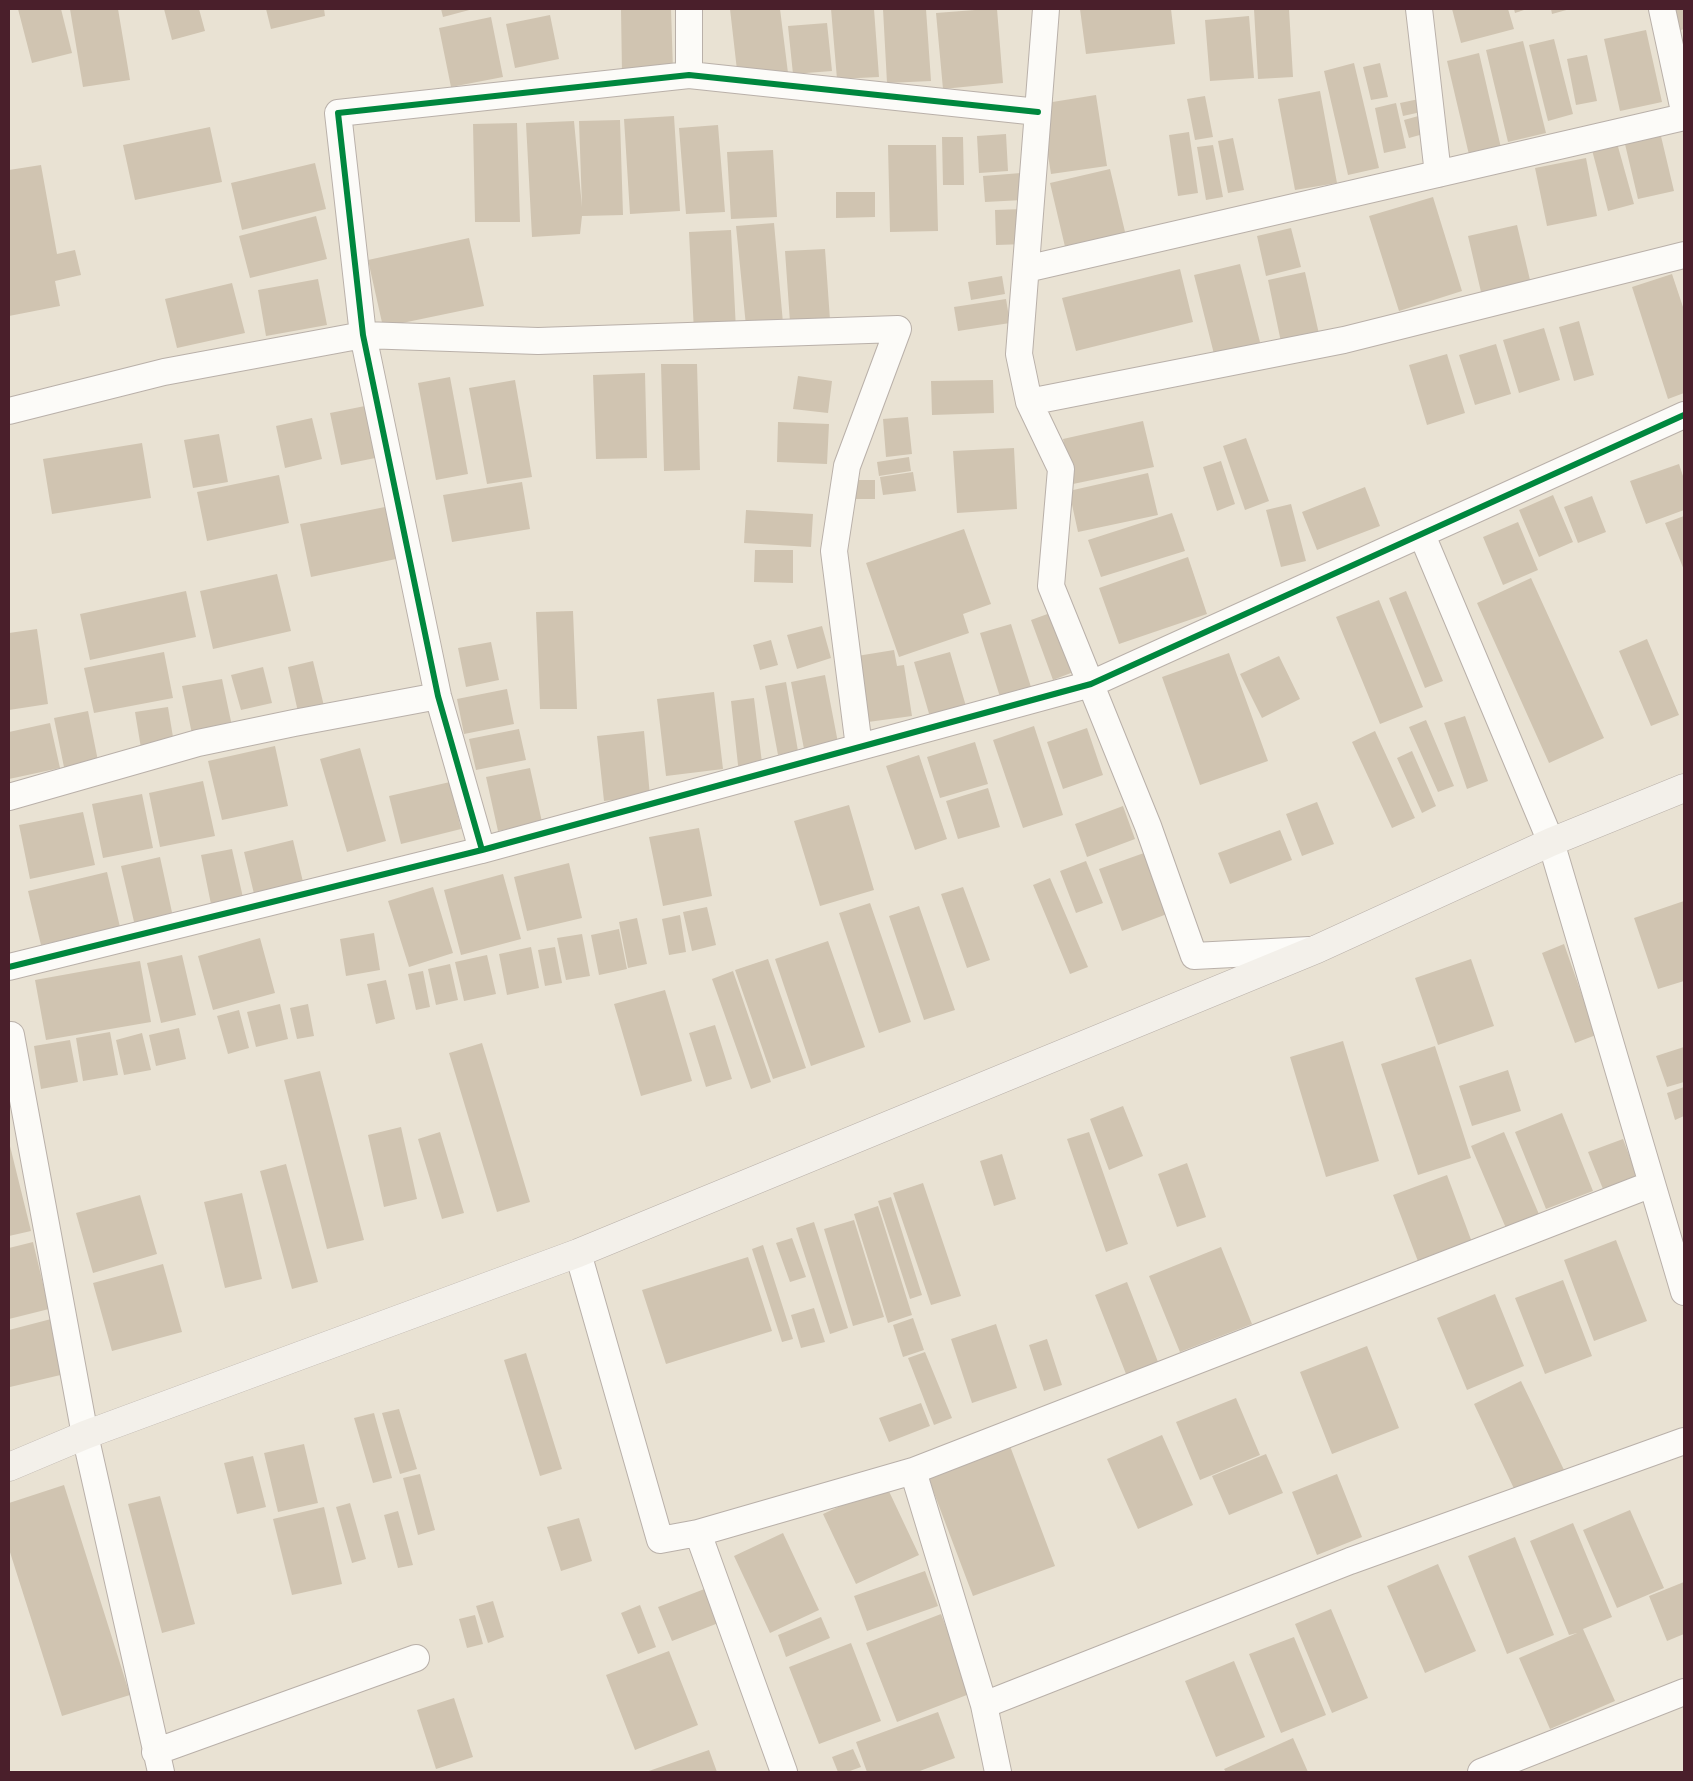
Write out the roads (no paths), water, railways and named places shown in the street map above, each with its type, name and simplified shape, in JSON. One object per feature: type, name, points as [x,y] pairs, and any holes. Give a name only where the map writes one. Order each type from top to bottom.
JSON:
[{"type":"main road","points":[[9,1467],[85,1435],[578,1253],[1317,949],[1551,842],[1684,788]]},
{"type":"street","points":[[689,9],[689,74]]},
{"type":"street","points":[[1046,9],[1019,354],[1029,402],[1061,469],[1052,586],[1148,826],[1194,956],[1317,949]]},
{"type":"street","points":[[1419,9],[1438,174]]},
{"type":"street","points":[[1662,9],[1684,111]]},
{"type":"street","points":[[482,850],[438,696],[363,335],[338,112],[689,74],[1038,112]]},
{"type":"street","points":[[1026,269],[1684,117]]},
{"type":"street","points":[[1029,402],[1344,340],[1684,255]]},
{"type":"street","points":[[9,411],[164,372],[363,335],[538,341],[898,329],[847,466],[834,551],[859,747]]},
{"type":"street","points":[[9,967],[482,850],[1091,684],[1684,415]]},
{"type":"street","points":[[1422,534],[1551,842],[1684,1292]]},
{"type":"street","points":[[9,797],[198,743],[438,696]]},
{"type":"street","points":[[9,1031],[85,1435],[158,1762],[416,1658]]},
{"type":"street","points":[[578,1253],[660,1540],[698,1533],[913,1471],[1652,1184]]},
{"type":"street","points":[[984,1705],[1350,1561],[1684,1441]]},
{"type":"street","points":[[913,1471],[984,1705],[998,1772]]},
{"type":"street","points":[[698,1533],[784,1772]]},
{"type":"street","points":[[1481,1772],[1684,1692]]}]
